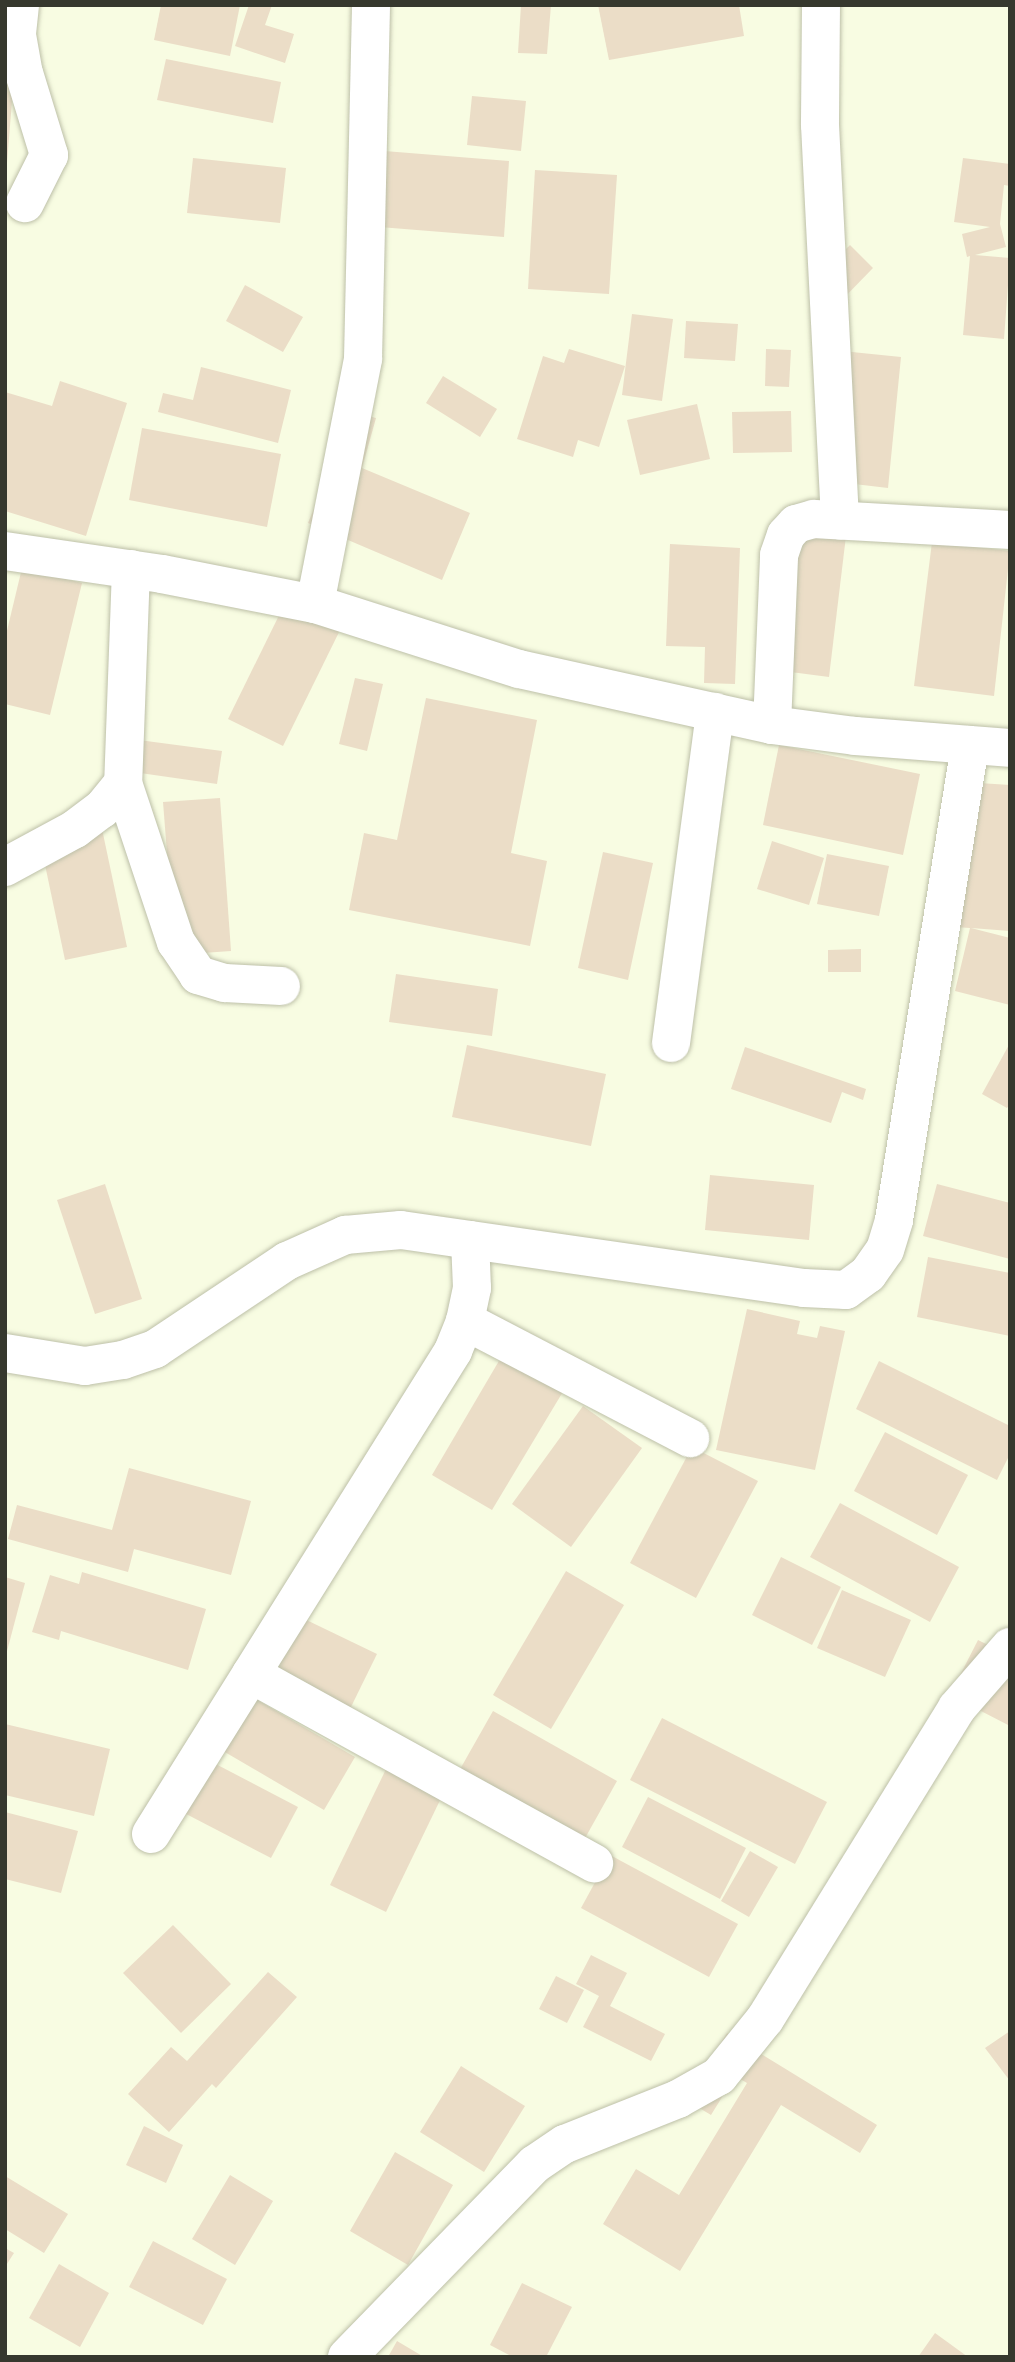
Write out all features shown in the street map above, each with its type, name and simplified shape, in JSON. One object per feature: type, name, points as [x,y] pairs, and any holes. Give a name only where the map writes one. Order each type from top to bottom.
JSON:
[{"type":"street","points":[[20,5],[17,35],[24,73],[50,155],[25,203]]},
{"type":"street","points":[[315,604],[363,359],[371,5]]},
{"type":"street","points":[[821,5],[820,125],[840,520]]},
{"type":"street","points":[[772,725],[779,555],[786,536],[796,524],[814,519],[1010,530]]},
{"type":"street","points":[[5,551],[131,569],[315,604],[519,669],[772,725],[1010,748]]},
{"type":"street","points":[[131,569],[123,783],[176,942],[198,975],[225,983],[281,986]]},
{"type":"street","points":[[671,1043],[715,712]]},
{"type":"street","points":[[5,1353],[85,1366],[123,1360],[155,1349],[287,1261],[345,1235],[401,1230],[804,1287],[846,1290],[868,1274],[885,1250],[894,1220],[970,745]]},
{"type":"street","points":[[5,867],[75,829],[102,809],[123,783]]},
{"type":"street","points":[[151,1834],[453,1351],[465,1321],[472,1288],[470,1240]]},
{"type":"street","points":[[465,1321],[690,1438]]},
{"type":"street","points":[[347,2357],[535,2164],[565,2144],[678,2099],[719,2076],[765,2019],[957,1708],[1010,1647]]},
{"type":"street","points":[[251,1674],[594,1863]]},
{"type":"building","points":[[161,5],[240,5],[230,56],[154,40]]},
{"type":"building","points":[[249,5],[272,5],[265,25],[294,34],[285,63],[235,46]]},
{"type":"building","points":[[521,5],[551,5],[547,54],[518,53]]},
{"type":"building","points":[[598,5],[739,5],[744,36],[609,60]]},
{"type":"building","points":[[166,59],[281,82],[273,123],[157,100]]},
{"type":"building","points":[[5,76],[14,76],[7,163],[5,163]]},
{"type":"building","points":[[472,96],[526,101],[521,151],[467,145]]},
{"type":"building","points":[[372,150],[509,161],[504,237],[367,226]]},
{"type":"building","points":[[193,158],[286,168],[280,223],[187,213]]},
{"type":"building","points":[[963,158],[1010,164],[1010,186],[1004,185],[1000,224],[1006,247],[975,255],[1010,258],[1004,339],[963,335],[970,256],[967,257],[962,234],[990,227],[954,222]]},
{"type":"building","points":[[535,170],[617,175],[609,294],[528,289]]},
{"type":"building","points":[[850,245],[873,268],[838,304],[814,282]]},
{"type":"building","points":[[245,285],[303,317],[283,352],[226,321]]},
{"type":"building","points":[[632,314],[673,319],[662,401],[622,395]]},
{"type":"building","points":[[686,321],[738,324],[735,361],[684,358]]},
{"type":"building","points":[[569,349],[625,366],[599,447],[578,440],[573,457],[517,439],[543,356],[564,363]]},
{"type":"building","points":[[766,349],[791,350],[789,387],[765,386]]},
{"type":"building","points":[[842,351],[901,357],[888,488],[829,481]]},
{"type":"building","points":[[201,367],[291,390],[278,443],[158,412],[163,393],[193,400]]},
{"type":"building","points":[[443,376],[497,409],[480,437],[426,403]]},
{"type":"building","points":[[60,381],[127,403],[86,536],[5,511],[5,392],[52,406]]},
{"type":"building","points":[[697,404],[710,459],[640,475],[627,420]]},
{"type":"building","points":[[791,411],[792,452],[733,453],[732,412]]},
{"type":"building","points":[[354,412],[376,418],[362,468],[470,513],[442,580],[308,523]]},
{"type":"building","points":[[142,428],[281,454],[267,527],[129,500]]},
{"type":"building","points":[[778,527],[846,536],[829,677],[761,668]]},
{"type":"building","points":[[932,542],[1010,551],[994,696],[914,686]]},
{"type":"building","points":[[670,544],[740,548],[735,684],[704,683],[705,647],[666,646]]},
{"type":"building","points":[[22,568],[82,583],[50,715],[5,704],[5,639]]},
{"type":"building","points":[[289,595],[344,622],[283,746],[228,719]]},
{"type":"building","points":[[355,678],[383,684],[367,751],[339,744]]},
{"type":"building","points":[[426,698],[537,720],[511,853],[547,861],[530,946],[349,910],[364,833],[397,840]]},
{"type":"building","points":[[116,737],[222,751],[217,784],[112,769]]},
{"type":"building","points":[[779,745],[920,774],[903,855],[763,825]]},
{"type":"building","points":[[964,782],[1010,785],[1010,931],[971,928],[1010,938],[1010,1005],[955,991],[970,928],[954,927]]},
{"type":"building","points":[[220,798],[231,951],[175,955],[163,802]]},
{"type":"building","points":[[102,829],[127,947],[65,960],[40,841]]},
{"type":"building","points":[[772,841],[824,858],[809,905],[757,889]]},
{"type":"building","points":[[603,852],[653,863],[628,980],[578,968]]},
{"type":"building","points":[[827,854],[889,866],[879,916],[817,904]]},
{"type":"building","points":[[861,949],[861,972],[828,972],[828,950]]},
{"type":"building","points":[[396,974],[498,989],[492,1036],[389,1022]]},
{"type":"building","points":[[1010,1043],[1010,1104],[1007,1108],[982,1094]]},
{"type":"building","points":[[467,1045],[606,1074],[591,1146],[452,1117]]},
{"type":"building","points":[[745,1047],[866,1089],[863,1100],[842,1092],[831,1123],[731,1089]]},
{"type":"building","points":[[710,1175],[814,1185],[809,1240],[705,1230]]},
{"type":"building","points":[[105,1184],[142,1299],[95,1314],[57,1200]]},
{"type":"building","points":[[937,1184],[1010,1203],[1010,1259],[923,1236]]},
{"type":"building","points":[[928,1257],[1010,1273],[1010,1336],[917,1317]]},
{"type":"building","points":[[747,1309],[800,1321],[797,1334],[817,1338],[820,1326],[845,1331],[815,1470],[716,1450]]},
{"type":"building","points":[[503,1354],[564,1390],[492,1510],[432,1475]]},
{"type":"building","points":[[879,1361],[1010,1426],[1010,1454],[997,1480],[856,1409]]},
{"type":"building","points":[[583,1406],[642,1448],[571,1547],[512,1504]]},
{"type":"building","points":[[885,1432],[968,1475],[937,1535],[854,1491]]},
{"type":"building","points":[[692,1447],[758,1481],[696,1598],[630,1563]]},
{"type":"building","points":[[129,1468],[251,1501],[231,1575],[134,1549],[128,1572],[8,1539],[17,1505],[112,1530]]},
{"type":"building","points":[[840,1503],[959,1567],[930,1622],[810,1557]]},
{"type":"building","points":[[781,1557],[841,1587],[812,1645],[752,1615]]},
{"type":"building","points":[[566,1571],[624,1605],[551,1729],[493,1695]]},
{"type":"building","points":[[82,1572],[206,1609],[188,1670],[61,1631],[59,1640],[32,1632],[50,1575],[79,1584]]},
{"type":"building","points":[[5,1577],[25,1583],[6,1655],[5,1654]]},
{"type":"building","points":[[842,1590],[911,1620],[885,1677],[817,1648]]},
{"type":"building","points":[[294,1614],[377,1654],[348,1713],[266,1672]]},
{"type":"building","points":[[978,1640],[1010,1656],[1010,1726],[950,1695]]},
{"type":"building","points":[[225,1681],[355,1757],[324,1810],[194,1734]]},
{"type":"building","points":[[493,1711],[617,1781],[584,1840],[459,1771]]},
{"type":"building","points":[[662,1718],[827,1802],[795,1864],[630,1780]]},
{"type":"building","points":[[5,1724],[110,1749],[94,1816],[5,1795]]},
{"type":"building","points":[[189,1750],[298,1807],[271,1858],[163,1802]]},
{"type":"building","points":[[388,1765],[444,1792],[386,1912],[330,1885]]},
{"type":"building","points":[[648,1797],[746,1848],[720,1899],[622,1847]]},
{"type":"building","points":[[5,1812],[78,1831],[61,1893],[5,1879]]},
{"type":"building","points":[[750,1851],[778,1867],[749,1917],[721,1901]]},
{"type":"building","points":[[610,1855],[738,1924],[709,1977],[581,1908]]},
{"type":"building","points":[[173,1925],[231,1984],[181,2033],[123,1973]]},
{"type":"building","points":[[591,1955],[627,1973],[610,2006],[665,2034],[651,2061],[583,2027],[599,1996],[576,1984]]},
{"type":"building","points":[[268,1972],[297,1997],[216,2088],[212,2084],[169,2132],[128,2094],[171,2047],[187,2061]]},
{"type":"building","points":[[556,1976],[584,1990],[567,2023],[539,2009]]},
{"type":"building","points":[[1010,2031],[1010,2081],[985,2048]]},
{"type":"building","points":[[727,2033],[877,2125],[860,2153],[781,2105],[680,2271],[603,2224],[636,2169],[679,2195],[747,2083],[735,2076],[711,2115],[686,2100]]},
{"type":"building","points":[[461,2066],[525,2106],[484,2172],[420,2132]]},
{"type":"building","points":[[144,2126],[183,2145],[166,2183],[126,2165]]},
{"type":"building","points":[[395,2152],[453,2185],[408,2265],[350,2231]]},
{"type":"building","points":[[230,2175],[273,2201],[235,2265],[192,2239]]},
{"type":"building","points":[[5,2176],[68,2214],[44,2253],[5,2229]]},
{"type":"building","points":[[153,2241],[227,2279],[203,2325],[129,2287]]},
{"type":"building","points":[[5,2248],[14,2253],[5,2267]]},
{"type":"building","points":[[59,2264],[109,2293],[80,2347],[29,2318]]},
{"type":"building","points":[[522,2283],[572,2307],[546,2357],[513,2357],[490,2345]]},
{"type":"building","points":[[935,2333],[968,2357],[918,2357]]},
{"type":"building","points":[[397,2341],[424,2357],[388,2357]]}]
